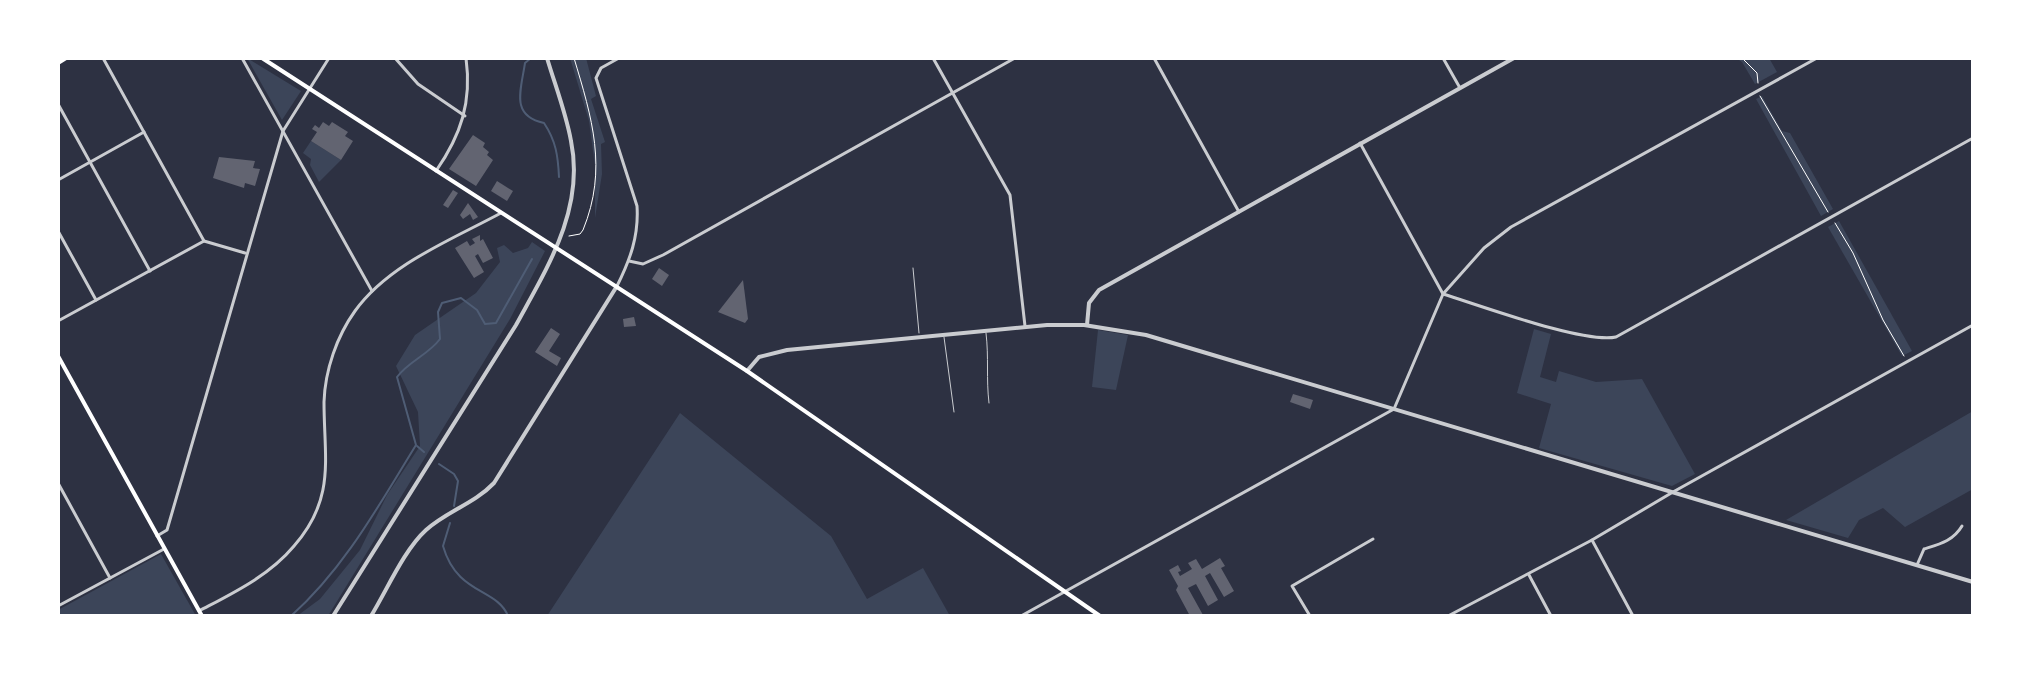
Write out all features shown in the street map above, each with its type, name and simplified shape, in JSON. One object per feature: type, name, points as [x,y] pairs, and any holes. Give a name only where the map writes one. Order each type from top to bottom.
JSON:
[{"type":"main road","points":[[58,63],[66,58]]},
{"type":"main road","points":[[262,58],[747,371],[1100,616]]},
{"type":"main road","points":[[58,356],[200,614]]},
{"type":"street","points":[[103,58],[204,241],[247,254]]},
{"type":"street","points":[[242,58],[372,291]]},
{"type":"street","points":[[157,536],[167,530],[283,131],[329,58]]},
{"type":"street","points":[[395,58],[418,84],[465,116]]},
{"type":"street","points":[[436,171],[454,145],[465,116],[468,93],[466,58]]},
{"type":"street","points":[[333,616],[516,325],[562,236],[573,192],[574,164],[571,141],[547,58]]},
{"type":"street","points":[[371,616],[425,531],[482,496],[494,483],[617,286],[629,261],[635,244],[637,206],[596,78],[601,68],[619,58]]},
{"type":"street","points":[[933,58],[1010,195],[1025,326]]},
{"type":"street","points":[[629,261],[643,264],[663,255],[1015,58]]},
{"type":"street","points":[[1154,58],[1239,212]]},
{"type":"street","points":[[1443,58],[1460,88]]},
{"type":"street","points":[[1087,325],[1089,303],[1099,290],[1514,58]]},
{"type":"street","points":[[1021,616],[1394,409],[1443,294],[1484,248],[1511,227],[1817,58]]},
{"type":"street","points":[[58,104],[150,271]]},
{"type":"street","points":[[58,180],[144,132]]},
{"type":"street","points":[[1360,143],[1443,294],[1606,340],[1833,218],[1973,138]]},
{"type":"street","points":[[200,614],[273,567],[294,547],[308,526],[320,501],[327,474],[324,403],[329,369],[346,325],[372,291],[413,261],[501,213]]},
{"type":"street","points":[[58,231],[96,300]]},
{"type":"street","points":[[58,321],[204,241]]},
{"type":"street","points":[[747,371],[759,357],[774,352],[1025,326],[1087,325],[1146,335],[1973,582]]},
{"type":"street","points":[[1448,616],[1529,575],[1973,325]]},
{"type":"street","points":[[58,483],[111,578]]},
{"type":"street","points":[[1917,565],[1924,549],[1943,544],[1956,535],[1962,526]]},
{"type":"street","points":[[1310,616],[1292,586],[1373,539]]},
{"type":"street","points":[[1592,540],[1633,616]]},
{"type":"street","points":[[58,606],[165,549]]},
{"type":"street","points":[[1529,575],[1551,616]]},
{"type":"lane","points":[[913,268],[920,338]]},
{"type":"lane","points":[[986,330],[990,367],[986,375],[989,403]]},
{"type":"lane","points":[[944,335],[954,412]]},
{"type":"path","points":[[562,236],[580,234],[583,230],[599,165],[590,113],[574,58]]},
{"type":"path","points":[[1742,58],[1757,73],[1759,91],[1770,115],[1853,253],[1864,282],[1906,362]]},
{"type":"shaded area","points":[[247,58],[301,91],[282,120]]},
{"type":"shaded area","points":[[570,58],[586,58],[596,96],[591,99],[605,142],[601,144],[602,174],[595,218],[595,166],[589,121]]},
{"type":"shaded area","points":[[1736,58],[1769,58],[1777,72],[1755,84],[1742,62]]},
{"type":"shaded area","points":[[1762,96],[1782,131],[1790,133],[1833,209],[1821,216],[1756,99]]},
{"type":"shaded area","points":[[311,141],[341,160],[319,182],[310,165],[311,159],[303,153]]},
{"type":"shaded area","points":[[1839,221],[1912,351],[1902,356],[1828,227]]},
{"type":"shaded area","points":[[532,242],[545,251],[510,319],[328,616],[297,616],[320,599],[360,550],[387,495],[420,446],[418,412],[396,366],[415,335],[476,293],[500,262],[497,248],[504,245],[513,253],[528,248]]},
{"type":"shaded area","points":[[1534,329],[1551,334],[1540,377],[1556,382],[1559,371],[1596,382],[1642,379],[1695,474],[1672,486],[1539,448],[1551,404],[1517,393]]},
{"type":"shaded area","points":[[1098,330],[1128,335],[1116,390],[1092,387]]},
{"type":"shaded area","points":[[1973,411],[1973,489],[1905,527],[1883,508],[1859,520],[1848,538],[1786,520]]},
{"type":"shaded area","points":[[680,413],[831,536],[867,599],[923,568],[950,616],[547,616]]},
{"type":"shaded area","points":[[161,554],[196,616],[58,616],[58,610]]},
{"type":"building","points":[[323,122],[329,126],[332,122],[348,132],[345,136],[353,141],[341,160],[311,141],[317,132],[312,129],[315,125],[319,128]]},
{"type":"building","points":[[473,135],[485,143],[483,147],[493,160],[476,186],[449,169]]},
{"type":"building","points":[[219,157],[255,161],[253,168],[260,169],[255,186],[245,183],[244,188],[213,178]]},
{"type":"building","points":[[497,181],[513,191],[507,201],[491,191]]},
{"type":"building","points":[[453,190],[458,193],[448,208],[443,205]]},
{"type":"building","points":[[468,203],[478,217],[473,220],[470,214],[463,219],[460,215]]},
{"type":"building","points":[[480,235],[480,241],[483,239],[493,258],[483,263],[478,254],[475,256],[484,272],[474,278],[455,248],[467,241],[470,246],[475,243],[472,239]]},
{"type":"building","points":[[659,268],[669,275],[662,286],[652,279]]},
{"type":"building","points":[[743,280],[748,319],[745,323],[718,312]]},
{"type":"building","points":[[634,317],[636,326],[624,327],[623,319]]},
{"type":"building","points":[[551,328],[560,334],[549,351],[561,358],[557,366],[535,352]]},
{"type":"building","points":[[1293,394],[1313,400],[1310,409],[1290,402]]},
{"type":"building","points":[[1220,558],[1225,566],[1221,568],[1234,591],[1224,597],[1210,573],[1205,576],[1218,600],[1208,606],[1196,584],[1188,588],[1203,615],[1190,616],[1169,570],[1178,565],[1180,576],[1192,569],[1188,563],[1196,559],[1202,569]]},
{"type":"waterway","points":[[531,58],[525,63],[520,100],[526,114],[544,123],[548,130],[556,149],[559,177]]},
{"type":"waterway","points":[[291,616],[344,557],[416,445],[397,377],[440,339],[438,312],[442,303],[461,298],[477,310],[485,324],[496,323],[532,259]]},
{"type":"waterway","points":[[417,446],[424,452]]},
{"type":"waterway","points":[[439,464],[454,474],[458,481],[454,506]]},
{"type":"waterway","points":[[450,523],[443,546],[449,562],[467,582],[503,607],[508,616]]}]
